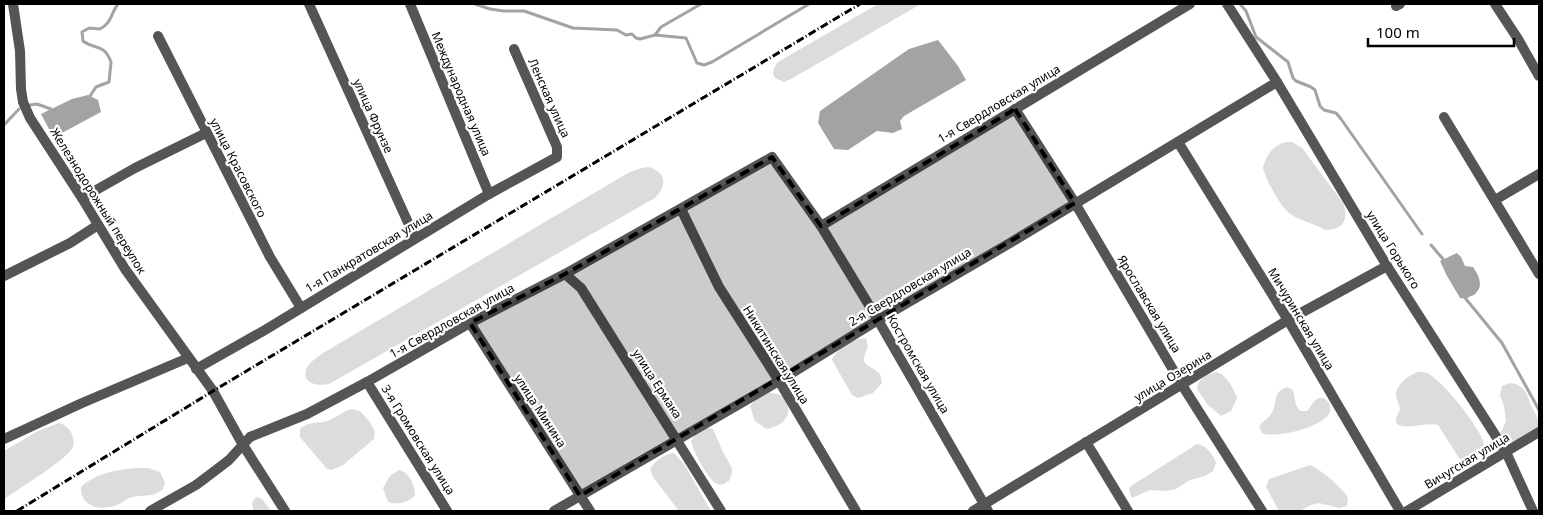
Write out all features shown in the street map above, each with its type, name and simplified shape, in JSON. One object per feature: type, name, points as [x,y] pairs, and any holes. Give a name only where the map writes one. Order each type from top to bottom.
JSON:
[{"type":"street","name":"Железнодорожный переулок","points":[[13,4],[20,51],[21,89],[23,102],[30,118],[125,268],[212,391],[243,445],[285,511]]},
{"type":"street","name":"улица Фрунзе","points":[[309,4],[415,238]]},
{"type":"street","name":"Международная улица","points":[[410,4],[489,194]]},
{"type":"street","name":"1-я Свердловская улица","points":[[821,226],[1190,4]]},
{"type":"street","name":"улица Горького","points":[[1227,4],[1277,82],[1387,266],[1506,452],[1533,511]]},
{"type":"street","points":[[1494,4],[1518,39],[1539,76]]},
{"type":"street","name":"улица Красовского","points":[[158,36],[270,257],[301,308]]},
{"type":"street","name":"Ленская улица","points":[[514,49],[557,147],[556,157]]},
{"type":"street","name":"2-я Свердловская улица","points":[[554,511],[779,381],[1277,82]]},
{"type":"street","name":"Ярославская улица","points":[[1015,109],[1075,203],[1182,385],[1262,511]]},
{"type":"street","points":[[1444,117],[1496,200],[1539,274]]},
{"type":"street","points":[[82,198],[135,168],[206,133]]},
{"type":"street","name":"Мичуринская улица","points":[[1178,142],[1288,320],[1400,511]]},
{"type":"street","name":"1-я Панкратовская улица","points":[[196,369],[489,194],[556,157]]},
{"type":"street","name":"1-я Свердловская улица","points":[[150,511],[196,485],[228,460],[250,437],[307,414],[367,382],[470,323],[566,274],[772,157]]},
{"type":"street","name":"Костромская улица","points":[[772,157],[821,226],[878,320],[986,508]]},
{"type":"street","points":[[1496,200],[1539,174]]},
{"type":"street","name":"Никитинская улица","points":[[681,209],[719,287],[779,381],[856,511]]},
{"type":"street","points":[[4,276],[70,243],[98,225]]},
{"type":"street","name":"улица Озерина","points":[[974,511],[986,508],[1086,442],[1288,320],[1387,266]]},
{"type":"street","name":"улица Ермака","points":[[566,274],[581,288],[721,511]]},
{"type":"street","name":"улица Минина","points":[[470,323],[590,511]]},
{"type":"street","points":[[4,439],[82,402],[188,358]]},
{"type":"street","name":"3-я Громовская улица","points":[[367,382],[447,511]]},
{"type":"street","name":"Вичугская улица","points":[[1406,511],[1539,432]]},
{"type":"street","points":[[1086,442],[1128,511]]},
{"type":"highlighted area","points":[[1015,109],[1075,203],[580,496],[470,323],[565,274],[772,157],[821,226]]},
{"type":"shaded area","points":[[878,4],[921,4],[791,79],[784,82],[775,78],[773,71],[778,62]]},
{"type":"shaded area","points":[[938,40],[966,80],[904,116],[900,121],[902,129],[893,133],[877,131],[848,150],[834,149],[818,123],[820,111],[909,49]]},
{"type":"shaded area","points":[[88,95],[98,100],[101,112],[60,134],[51,133],[41,114],[72,99]]},
{"type":"shaded area","points":[[1292,142],[1302,148],[1343,203],[1345,219],[1341,226],[1325,230],[1302,220],[1289,213],[1277,198],[1263,168],[1271,151],[1281,143]]},
{"type":"shaded area","points":[[649,167],[659,173],[663,180],[662,189],[655,198],[329,384],[319,385],[307,380],[305,376],[308,366],[323,353],[628,173]]},
{"type":"shaded area","points":[[1457,253],[1465,266],[1473,267],[1480,283],[1480,287],[1475,294],[1466,299],[1460,298],[1440,261]]},
{"type":"shaded area","points":[[861,338],[866,338],[868,347],[864,362],[880,374],[882,383],[873,393],[858,398],[852,395],[832,360],[837,352],[846,345]]},
{"type":"shaded area","points":[[1216,372],[1220,373],[1232,386],[1237,398],[1231,411],[1221,416],[1208,405],[1197,389],[1203,378]]},
{"type":"shaded area","points":[[1418,372],[1428,373],[1436,379],[1476,427],[1484,444],[1476,456],[1462,461],[1438,425],[1404,426],[1396,423],[1400,410],[1396,396],[1397,390],[1404,380]]},
{"type":"shaded area","points":[[1510,383],[1519,385],[1524,390],[1537,416],[1539,425],[1539,428],[1514,442],[1504,440],[1501,433],[1506,421],[1500,395],[1502,386]]},
{"type":"shaded area","points":[[1287,387],[1293,390],[1296,405],[1300,411],[1307,411],[1314,401],[1323,398],[1330,406],[1330,412],[1326,417],[1310,427],[1288,433],[1262,433],[1259,426],[1271,414],[1279,392]]},
{"type":"shaded area","points":[[767,392],[781,395],[788,407],[788,412],[787,417],[779,425],[766,429],[755,421],[750,406],[762,393]]},
{"type":"shaded area","points":[[352,409],[360,411],[370,422],[375,432],[374,439],[343,465],[332,470],[327,469],[300,437],[300,429],[309,424],[327,421]]},
{"type":"shaded area","points":[[59,423],[67,427],[71,432],[74,441],[73,447],[53,466],[4,499],[4,451],[38,431]]},
{"type":"shaded area","points":[[703,429],[713,429],[732,468],[729,481],[722,484],[717,484],[709,477],[692,446],[691,441],[694,436]]},
{"type":"shaded area","points":[[1197,444],[1207,449],[1213,457],[1216,463],[1213,471],[1205,476],[1190,480],[1176,489],[1166,491],[1150,490],[1132,498],[1129,490],[1131,486]]},
{"type":"shaded area","points":[[674,453],[684,464],[711,511],[679,511],[653,477],[650,469],[655,463],[660,458]]},
{"type":"shaded area","points":[[1310,465],[1325,474],[1342,489],[1348,498],[1347,506],[1339,508],[1319,503],[1300,511],[1279,511],[1266,487],[1269,479]]},
{"type":"shaded area","points":[[148,468],[160,472],[165,483],[163,489],[156,494],[131,497],[107,508],[94,506],[84,500],[81,487],[93,478],[114,471]]},
{"type":"shaded area","points":[[399,470],[406,473],[411,480],[415,495],[403,503],[388,502],[383,488],[390,476]]},
{"type":"shaded area","points":[[258,497],[263,500],[271,511],[254,511],[252,504],[254,499]]},
{"type":"waterway","points":[[90,96],[96,87],[109,82],[111,62],[102,49],[83,41],[82,32],[89,28],[100,29],[104,27],[118,4]]},
{"type":"waterway","points":[[475,4],[490,9],[524,11],[573,28],[617,30],[626,35],[632,34],[640,39],[655,35],[686,38],[697,63],[704,65],[809,4]]},
{"type":"waterway","points":[[655,35],[661,27],[701,4]]},
{"type":"waterway","points":[[1240,4],[1246,11],[1256,37],[1288,62],[1293,78],[1296,81],[1315,90],[1320,106],[1324,110],[1336,113],[1422,234]]},
{"type":"waterway","points":[[30,105],[37,104],[51,109]]},
{"type":"waterway","points":[[4,125],[19,109]]},
{"type":"waterway","points":[[1431,245],[1443,259]]},
{"type":"waterway","points":[[1466,299],[1502,343],[1539,410]]},
{"type":"railway","points":[[17,511],[213,391],[860,4]]}]
